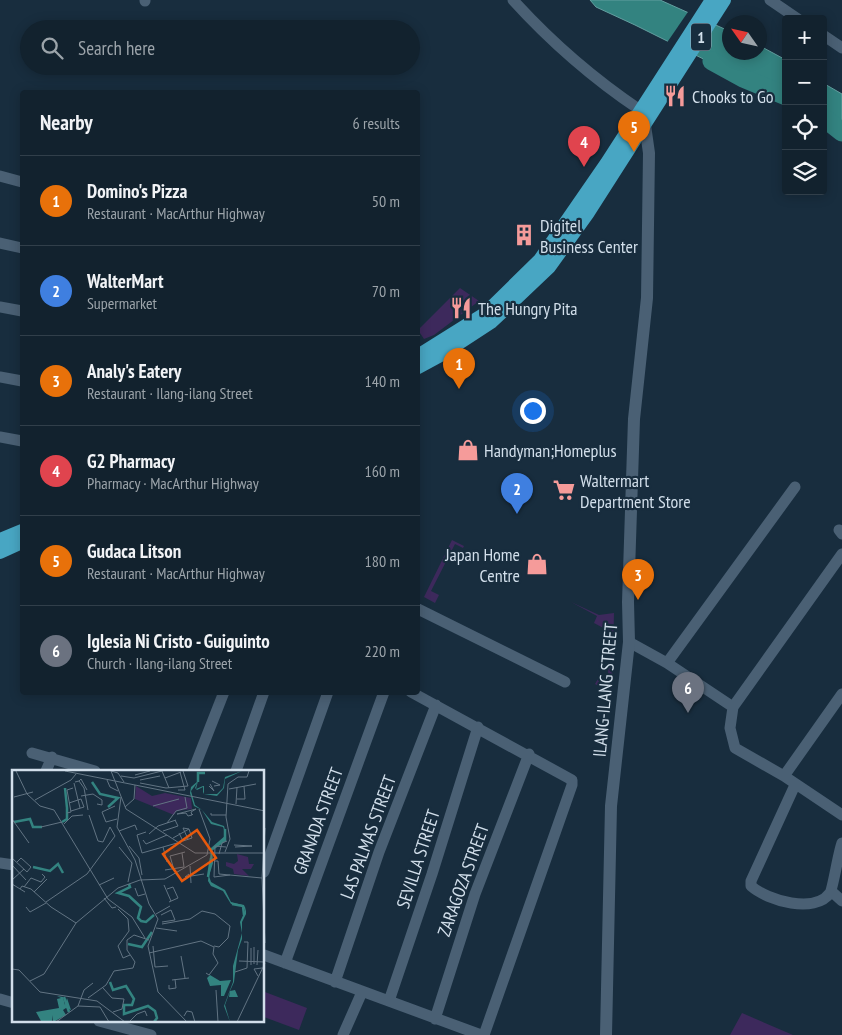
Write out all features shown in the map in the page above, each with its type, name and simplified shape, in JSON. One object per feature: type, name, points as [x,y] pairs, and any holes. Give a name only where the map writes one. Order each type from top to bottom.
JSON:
[{"type":"highway","name":"1","points":[[672,71],[712,0]]},
{"type":"highway","name":"1","points":[[420,355],[485,314],[540,260],[724,0]]},
{"type":"highway","name":"1","points":[[420,366],[492,322],[549,267],[587,214],[643,115]]},
{"type":"highway","points":[[0,540],[20,531]]},
{"type":"highway","points":[[0,552],[20,543]]},
{"type":"street","points":[[513,0],[542,32],[588,74],[643,115]]},
{"type":"street","points":[[770,0],[792,15]]},
{"type":"street","points":[[827,38],[842,48]]},
{"type":"street","name":"ILANG-ILANG STREET","points":[[606,1035],[611,806],[629,642],[628,602],[634,419],[647,298],[649,153],[643,115]]},
{"type":"street","points":[[0,176],[20,181]]},
{"type":"street","points":[[0,243],[20,248]]},
{"type":"street","points":[[0,307],[20,311]]},
{"type":"street","points":[[0,377],[20,381]]},
{"type":"street","points":[[0,437],[20,441]]},
{"type":"street","points":[[667,663],[795,486]]},
{"type":"street","points":[[842,554],[733,707],[730,728],[735,748],[784,776],[842,815]]},
{"type":"street","points":[[420,610],[565,682]]},
{"type":"street","points":[[629,642],[667,663],[733,707]]},
{"type":"street","points":[[784,776],[842,694]]},
{"type":"street","points":[[193,770],[223,695]]},
{"type":"street","points":[[236,770],[263,695]]},
{"type":"street","points":[[265,869],[327,695]]},
{"type":"street","name":"GRANADA STREET","points":[[286,963],[383,695]]},
{"type":"street","points":[[265,955],[482,1035],[572,785],[572,780],[529,754],[417,695]]},
{"type":"street","name":"LAS PALMAS STREET","points":[[335,982],[379,852],[436,705]]},
{"type":"street","name":"SEVILLA STREET","points":[[389,1001],[432,874],[478,727]]},
{"type":"street","points":[[32,753],[52,757],[92,770]]},
{"type":"street","name":"ZARAGOZA STREET","points":[[436,1019],[474,894],[529,754]]},
{"type":"street","points":[[46,770],[52,757]]},
{"type":"street","points":[[795,785],[751,881],[752,886],[781,900],[810,905],[822,902],[832,891],[834,871],[842,843]]},
{"type":"street","points":[[832,891],[842,901]]},
{"type":"street","points":[[344,1035],[362,992]]},
{"type":"street","points":[[0,998],[12,1002]]},
{"type":"street","points":[[103,1022],[151,1035]]},
{"type":"shaded area","points":[[590,0],[660,0],[722,28],[722,60],[767,60],[767,50],[782,58],[782,98],[635,25],[596,7]]},
{"type":"shaded area","points":[[827,85],[842,94],[842,131],[827,122]]},
{"type":"shaded area","points":[[460,288],[479,301],[434,335],[424,339],[420,333],[420,328]]},
{"type":"shaded area","points":[[452,540],[464,546],[463,548],[455,544],[431,591],[439,595],[435,603],[424,597]]},
{"type":"shaded area","points":[[571,602],[599,615],[614,613],[612,693],[595,684],[598,679],[608,679],[609,631],[594,623],[597,616]]},
{"type":"shaded area","points":[[265,992],[307,1008],[299,1030],[265,1017]]},
{"type":"shaded area","points":[[742,1013],[793,1035],[730,1035]]},
{"type":"pier","points":[[690,9],[715,21],[692,57],[666,44]]},
{"type":"waterway","points":[[712,61],[743,78],[782,94]]},
{"type":"waterway","points":[[827,120],[842,132]]},
{"type":"place","name":"Chooks to Go","points":[[675,96]]},
{"type":"place","name":"Gudaca Litson","points":[[634,152]]},
{"type":"place","name":"G2 Pharmacy","points":[[584,167]]},
{"type":"place","name":"Digitel Business Center","points":[[524,235]]},
{"type":"place","name":"The Hungry Pita","points":[[461,308]]},
{"type":"place","name":"Domino's Pizza","points":[[459,389]]},
{"type":"place","name":"Handyman;Homeplus","points":[[468,450]]},
{"type":"place","name":"Waltermart Department Store","points":[[564,490]]},
{"type":"place","name":"WalterMart","points":[[517,514]]},
{"type":"place","name":"Japan Home Centre","points":[[537,564]]},
{"type":"place","name":"Analy's Eatery","points":[[638,600]]},
{"type":"place","name":"Iglesia Ni Cristo - Guiguinto","points":[[688,713]]}]
